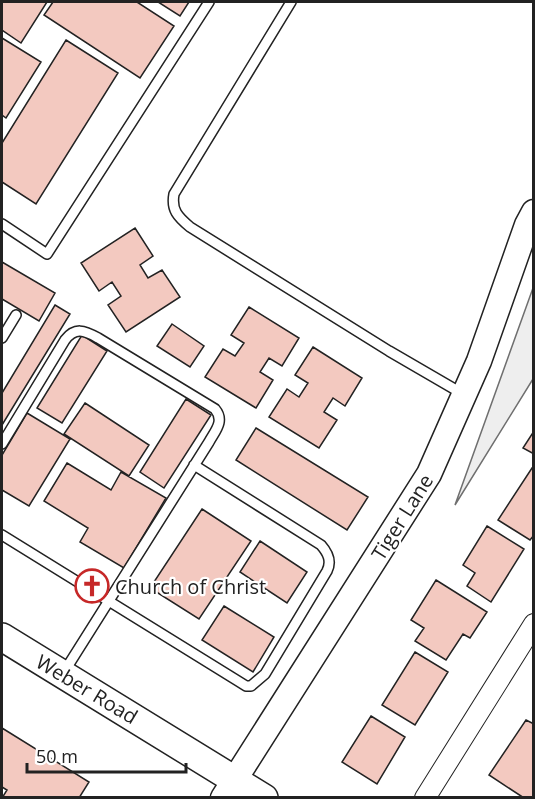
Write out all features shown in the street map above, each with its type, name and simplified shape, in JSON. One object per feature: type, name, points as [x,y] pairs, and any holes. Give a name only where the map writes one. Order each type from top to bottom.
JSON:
[{"type":"main road","name":"Weber Road","points":[[2,637],[63,675],[230,789],[264,798]]},
{"type":"street","name":"Tiger Lane","points":[[230,789],[429,474],[478,361],[527,225],[534,212]]},
{"type":"street","points":[[425,798],[534,624]]},
{"type":"lane","points":[[2,224],[47,254],[209,2]]},
{"type":"lane","points":[[291,2],[179,184],[172,203],[175,212],[190,226],[389,351],[464,395]]},
{"type":"lane","points":[[2,338],[16,315]]},
{"type":"lane","points":[[2,444],[65,340],[76,330],[86,331],[215,409],[219,414],[219,423],[194,465],[63,675]]},
{"type":"lane","points":[[2,535],[246,686],[251,686],[265,674],[330,566],[327,552],[321,545],[194,465]]},
{"type":"shaded area","points":[[533,288],[533,379],[455,505]]},
{"type":"building","points":[[2,2],[47,2],[21,43],[2,30]]},
{"type":"building","points":[[53,2],[137,2],[174,26],[140,78],[44,15]]},
{"type":"building","points":[[158,2],[189,2],[180,16]]},
{"type":"building","points":[[2,38],[41,62],[6,118],[2,115]]},
{"type":"building","points":[[66,40],[118,73],[36,204],[2,182],[2,143]]},
{"type":"building","points":[[135,228],[153,256],[140,265],[148,278],[162,270],[180,297],[126,332],[108,305],[121,296],[112,282],[99,291],[81,263]]},
{"type":"building","points":[[2,262],[55,293],[39,321],[2,299]]},
{"type":"building","points":[[55,305],[70,314],[2,425],[2,393]]},
{"type":"building","points":[[249,307],[299,338],[282,366],[269,358],[260,372],[273,380],[256,408],[205,377],[223,349],[235,356],[244,343],[231,335]]},
{"type":"building","points":[[172,324],[204,346],[190,367],[157,346]]},
{"type":"building","points":[[82,335],[107,351],[62,423],[37,408]]},
{"type":"building","points":[[313,347],[362,378],[345,406],[333,398],[324,412],[337,420],[319,448],[269,417],[287,389],[299,397],[308,383],[295,375]]},
{"type":"building","points":[[186,399],[211,415],[164,488],[140,472]]},
{"type":"building","points":[[85,403],[149,445],[129,476],[64,434]]},
{"type":"building","points":[[27,413],[70,439],[29,506],[2,490],[2,455]]},
{"type":"building","points":[[256,428],[368,497],[347,530],[236,460]]},
{"type":"building","points":[[534,431],[534,454],[523,448]]},
{"type":"building","points":[[67,463],[111,490],[121,472],[166,498],[124,568],[80,542],[88,528],[44,501]]},
{"type":"building","points":[[532,468],[534,469],[534,535],[530,540],[498,520]]},
{"type":"building","points":[[202,509],[251,541],[199,619],[150,588]]},
{"type":"building","points":[[487,526],[524,549],[491,602],[467,586],[475,573],[463,565]]},
{"type":"building","points":[[260,541],[307,572],[287,603],[240,572]]},
{"type":"building","points":[[436,580],[487,612],[470,638],[463,634],[446,660],[415,641],[424,628],[411,620]]},
{"type":"building","points":[[224,606],[274,637],[253,672],[202,640]]},
{"type":"building","points":[[415,652],[448,672],[415,725],[382,705]]},
{"type":"building","points":[[371,716],[405,737],[377,784],[342,762]]},
{"type":"building","points":[[526,720],[534,724],[534,798],[524,798],[489,775]]},
{"type":"building","points":[[2,728],[89,782],[79,798],[2,798],[7,790],[2,787]]},
{"type":"place","name":"Church of Christ","points":[[92,586]]}]
